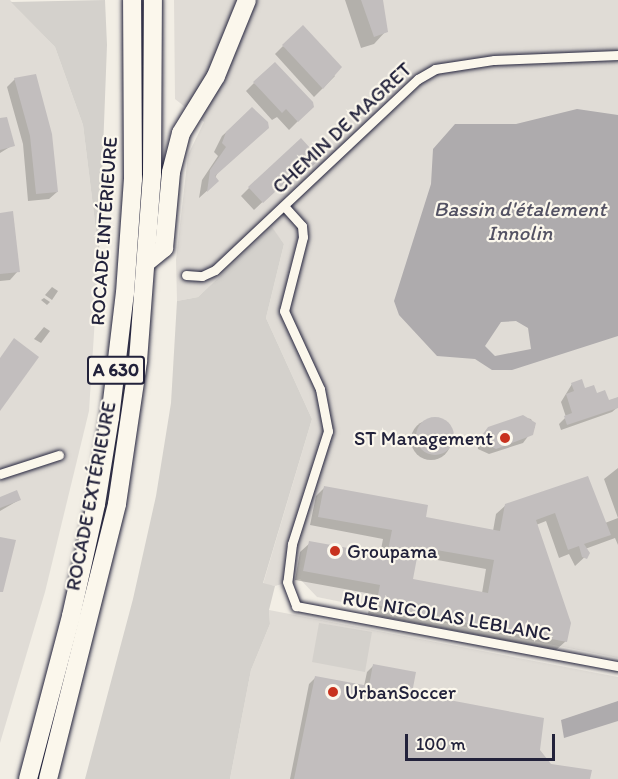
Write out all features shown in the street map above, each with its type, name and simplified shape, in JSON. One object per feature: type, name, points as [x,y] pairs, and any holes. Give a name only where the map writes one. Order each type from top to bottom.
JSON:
[{"type":"highway","name":"ROCADE INTÉRIEURE","points":[[28,779],[42,732],[96,504],[112,406],[133,179],[132,0]]},
{"type":"highway","name":"ROCADE EXTÉRIEURE","points":[[48,779],[67,712],[117,504],[148,261],[153,0]]},
{"type":"highway","points":[[148,261],[164,248],[171,172],[181,133],[216,76],[247,0]]},
{"type":"highway","points":[[59,779],[68,745],[67,712]]},
{"type":"highway","points":[[15,779],[24,750],[42,732]]},
{"type":"street","name":"CHEMIN DE MAGRET","points":[[186,275],[202,276],[215,270],[418,79],[435,69],[494,60],[618,55]]},
{"type":"street","name":"RUE NICOLAS LEBLANC","points":[[284,206],[302,226],[303,237],[284,310],[327,408],[328,431],[292,544],[287,582],[296,606],[618,666]]},
{"type":"street","points":[[0,474],[59,454]]},
{"type":"shaded area","points":[[0,0],[10,0],[55,47],[83,125],[99,255],[89,411],[45,592],[0,743]]},
{"type":"shaded area","points":[[105,0],[107,45],[99,255],[83,125],[55,47],[11,2]]},
{"type":"shaded area","points":[[174,0],[618,0],[618,658],[317,597],[300,579],[275,586],[263,584],[312,419],[266,318],[284,244],[272,228],[198,297],[177,301],[176,260],[188,155],[204,122],[175,99]]},
{"type":"shaded area","points":[[272,227],[284,244],[266,318],[312,419],[263,583],[275,586],[269,610],[270,624],[251,670],[230,779],[85,779],[133,599],[156,496],[171,403],[177,301],[198,297]]},
{"type":"shaded area","points":[[269,610],[618,677],[618,779],[230,779],[251,670],[270,624]]},
{"type":"shaded area","points":[[319,623],[372,632],[365,672],[312,662]]},
{"type":"water","name":"Bassin d'étalement Innolin","points":[[577,109],[618,115],[618,336],[512,370],[492,370],[475,359],[437,356],[399,315],[394,301],[431,184],[433,149],[455,124],[516,124]],"holes":[[[516,321],[528,328],[531,349],[495,356],[485,346],[501,322]]]},
{"type":"water","points":[[618,701],[618,721],[564,738],[561,720]]},
{"type":"building","points":[[361,0],[383,0],[388,32],[374,37]]},
{"type":"building","points":[[303,25],[342,67],[323,89],[282,45]]},
{"type":"building","points":[[275,62],[313,102],[314,107],[298,122],[286,109],[282,113],[253,82]]},
{"type":"building","points":[[36,74],[52,134],[58,192],[36,194],[30,136],[14,78]]},
{"type":"building","points":[[252,107],[268,122],[269,128],[215,176],[219,181],[207,192],[210,170],[226,147],[222,143],[226,132]]},
{"type":"building","points":[[7,117],[15,146],[0,150],[0,118]]},
{"type":"building","points":[[301,138],[320,159],[306,172],[302,167],[263,203],[248,187]]},
{"type":"building","points":[[13,211],[20,272],[0,274],[0,213]]},
{"type":"building","points":[[14,338],[39,357],[0,411],[0,358]]},
{"type":"building","points":[[582,379],[585,388],[594,385],[597,393],[605,390],[609,400],[618,397],[618,408],[567,425],[564,416],[572,413],[566,394],[574,391],[571,383]]},
{"type":"building","points":[[523,415],[536,423],[533,435],[496,449],[484,443],[483,434],[488,427]]},
{"type":"building","points":[[435,417],[442,418],[448,423],[453,429],[453,443],[448,449],[442,454],[435,455],[428,454],[422,449],[417,443],[416,436],[417,429],[422,423],[428,418]]},
{"type":"building","points":[[588,476],[611,535],[584,544],[590,553],[587,559],[582,557],[579,546],[568,550],[555,513],[536,520],[571,623],[567,642],[376,605],[380,585],[303,571],[309,541],[387,555],[392,530],[318,517],[324,486],[428,505],[426,517],[500,531],[505,504]],"holes":[[[419,547],[494,560],[488,593],[413,579]]]},
{"type":"building","points":[[17,490],[21,500],[0,508],[0,497]]},
{"type":"building","points":[[0,537],[16,540],[3,592],[0,592]]},
{"type":"building","points":[[373,664],[416,672],[412,693],[544,718],[540,750],[551,764],[592,770],[590,779],[294,779],[315,676],[369,686]]},
{"type":"place","name":"ST Management","points":[[505,438]]},
{"type":"place","name":"Groupama","points":[[335,551]]},
{"type":"place","name":"UrbanSoccer","points":[[333,692]]}]
